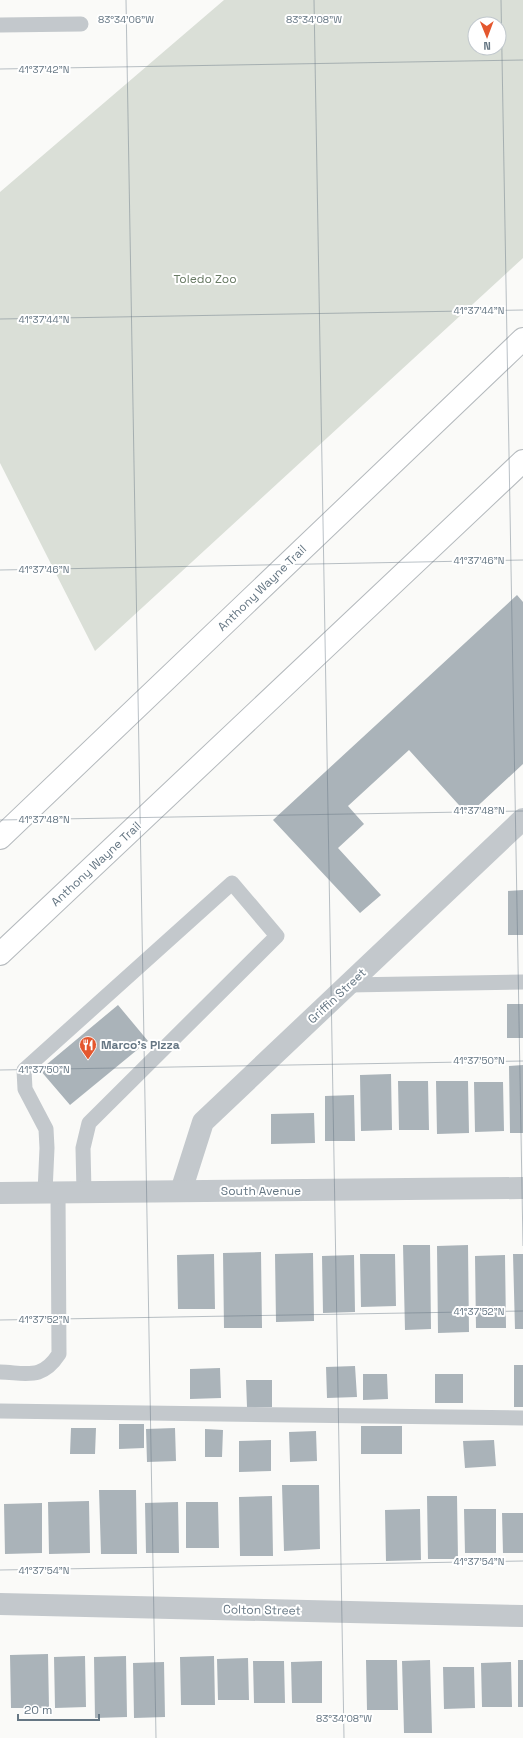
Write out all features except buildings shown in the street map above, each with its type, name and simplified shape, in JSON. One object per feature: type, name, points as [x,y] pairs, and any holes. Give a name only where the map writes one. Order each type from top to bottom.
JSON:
[{"type":"highway","name":"Anthony Wayne Trail","points":[[0,838],[523,339]]},
{"type":"highway","name":"Anthony Wayne Trail","points":[[0,954],[523,461]]},
{"type":"highway","points":[[0,847],[22,817]]},
{"type":"street","name":"Griffin Street","points":[[181,1191],[203,1122],[523,819]]},
{"type":"street","name":"South Avenue","points":[[0,1193],[523,1188]]},
{"type":"street","name":"Colton Street","points":[[0,1604],[523,1616]]},
{"type":"lane","points":[[0,25],[81,24]]},
{"type":"lane","points":[[0,1372],[38,1373],[51,1366],[59,1354],[51,1192],[46,1129],[25,1089],[24,1070],[232,883],[277,936],[89,1123],[83,1148],[84,1192]]},
{"type":"lane","points":[[348,985],[523,982]]},
{"type":"lane","points":[[0,1411],[523,1418]]},
{"type":"green space","name":"Toledo Zoo","points":[[224,0],[523,0],[523,258],[95,651],[0,463],[0,192]]},
{"type":"place","name":"Marco's Pizza","points":[[88,1060]]}]
